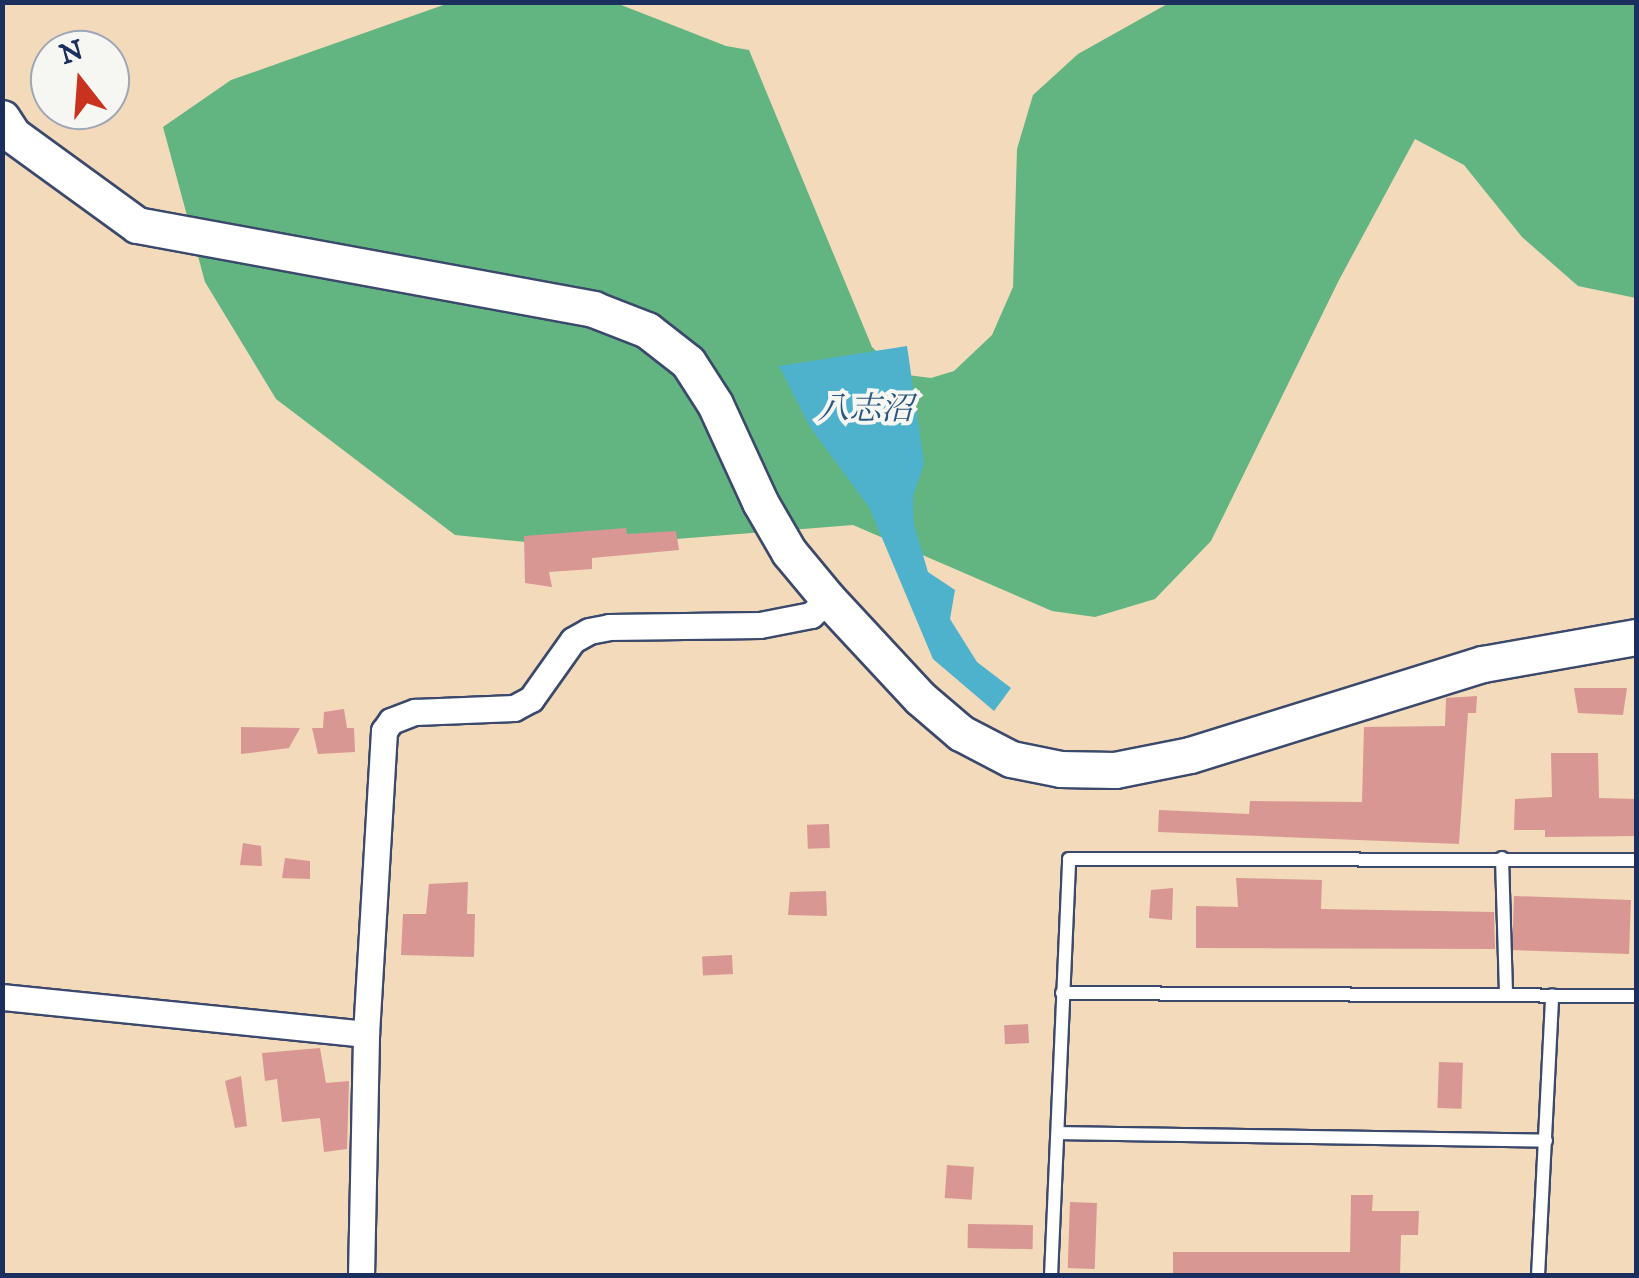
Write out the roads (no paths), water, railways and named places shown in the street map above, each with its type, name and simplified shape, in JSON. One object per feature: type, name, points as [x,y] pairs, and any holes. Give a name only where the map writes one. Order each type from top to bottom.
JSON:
[{"type":"street","points":[[2,118],[14,135],[137,225],[593,309],[647,330],[688,362],[780,535],[828,599],[920,698],[961,733],[1010,759],[1060,769],[1115,770],[1190,756],[1482,664],[1636,637]]},
{"type":"street","points":[[361,1276],[366,1034],[384,731],[391,722],[415,712],[514,708],[531,699],[574,640],[589,632],[609,627],[760,625],[812,615],[828,599]]},
{"type":"street","points":[[2,997],[366,1034]]},
{"type":"lane","points":[[1502,858],[1506,996]]},
{"type":"lane","points":[[1051,1276],[1069,859],[1636,860]]},
{"type":"lane","points":[[1062,993],[1636,996]]},
{"type":"lane","points":[[1538,1276],[1552,994]]},
{"type":"lane","points":[[1060,1133],[1546,1141]]},
{"type":"water","name":"八志沼","points":[[907,346],[924,463],[913,497],[914,525],[928,572],[955,590],[950,619],[977,662],[1011,688],[994,711],[933,659],[869,507],[810,427],[779,366]]}]
